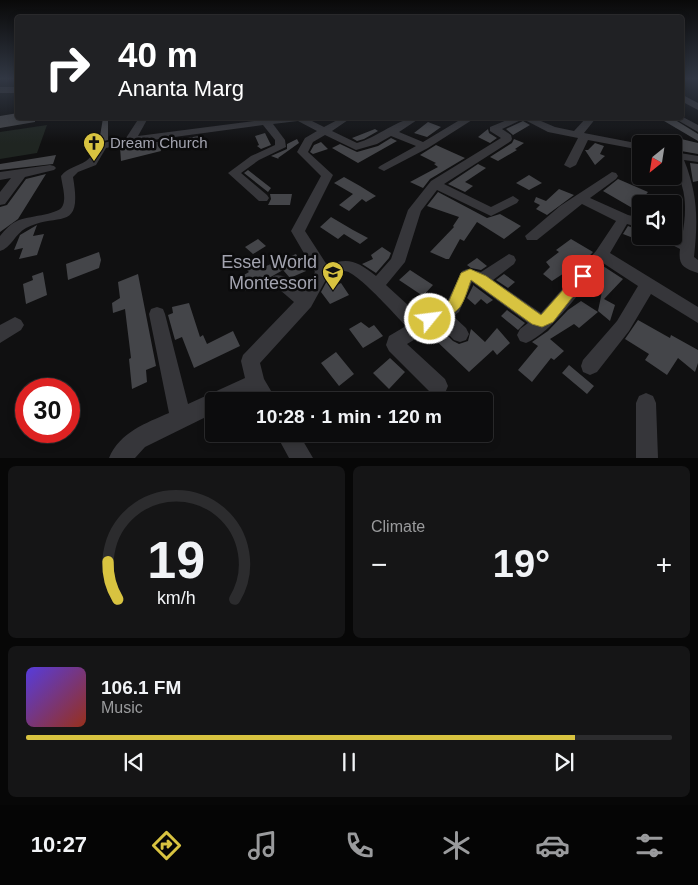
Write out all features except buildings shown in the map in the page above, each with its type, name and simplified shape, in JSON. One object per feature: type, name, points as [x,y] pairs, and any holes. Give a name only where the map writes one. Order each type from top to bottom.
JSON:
[{"type":"street","points":[[687,100],[698,107]]},
{"type":"street","points":[[130,140],[142,120]]},
{"type":"street","points":[[0,246],[14,229],[25,223],[60,217],[65,214],[71,194],[68,176],[92,164],[102,146],[227,122],[282,120]]},
{"type":"street","points":[[302,120],[356,148],[412,120]]},
{"type":"street","points":[[323,272],[298,231],[328,175],[302,152],[309,140],[343,120]]},
{"type":"street","points":[[384,168],[466,120]]},
{"type":"street","points":[[376,286],[398,262],[415,210],[435,184],[508,138],[494,129],[514,120]]},
{"type":"street","points":[[531,120],[552,130],[632,145]]},
{"type":"street","points":[[570,164],[580,148],[581,136],[586,122],[589,120]]},
{"type":"street","points":[[682,120],[698,129]]},
{"type":"street","points":[[263,198],[234,173],[255,158],[282,147],[280,140],[266,122]]},
{"type":"street","points":[[391,132],[424,146]]},
{"type":"street","points":[[682,156],[698,159]]},
{"type":"street","points":[[682,166],[692,187],[694,202],[686,260],[698,267]]},
{"type":"street","points":[[0,176],[50,168]]},
{"type":"street","points":[[0,201],[21,174]]},
{"type":"street","points":[[532,236],[565,209],[612,176]]},
{"type":"street","points":[[435,184],[491,212],[513,200]]},
{"type":"street","points":[[581,199],[632,221]]},
{"type":"street","points":[[526,335],[548,317],[601,254],[624,219]]},
{"type":"street","points":[[682,243],[689,246]]},
{"type":"street","points":[[601,254],[698,316]]},
{"type":"street","points":[[482,279],[510,260]]},
{"type":"street","points":[[262,392],[249,365],[252,357],[305,302],[323,272],[345,265],[352,266],[413,322],[420,325]]},
{"type":"street","points":[[438,386],[395,346],[395,342],[455,304],[467,275],[473,274],[482,279],[537,320],[542,321]]},
{"type":"street","points":[[280,280],[305,302]]},
{"type":"street","points":[[590,366],[623,326],[648,284]]},
{"type":"street","points":[[156,314],[181,418]]},
{"type":"street","points":[[439,314],[460,334]]},
{"type":"street","points":[[0,335],[16,325]]},
{"type":"street","points":[[236,392],[256,382]]},
{"type":"street","points":[[646,403],[646,458]]},
{"type":"street","points":[[120,458],[137,439],[205,407]]},
{"type":"street","points":[[292,442],[302,458]]},
{"type":"shaded area","points":[[47,125],[37,153],[0,159],[0,132]]},
{"type":"place","name":"Dream Church","points":[[94,162]]},
{"type":"place","name":"Essel World Montessori","points":[[333,291]]},
{"type":"route","points":[[430,319],[453,307],[466,276],[470,274],[482,279],[537,320],[542,321],[548,317],[583,276]]}]
